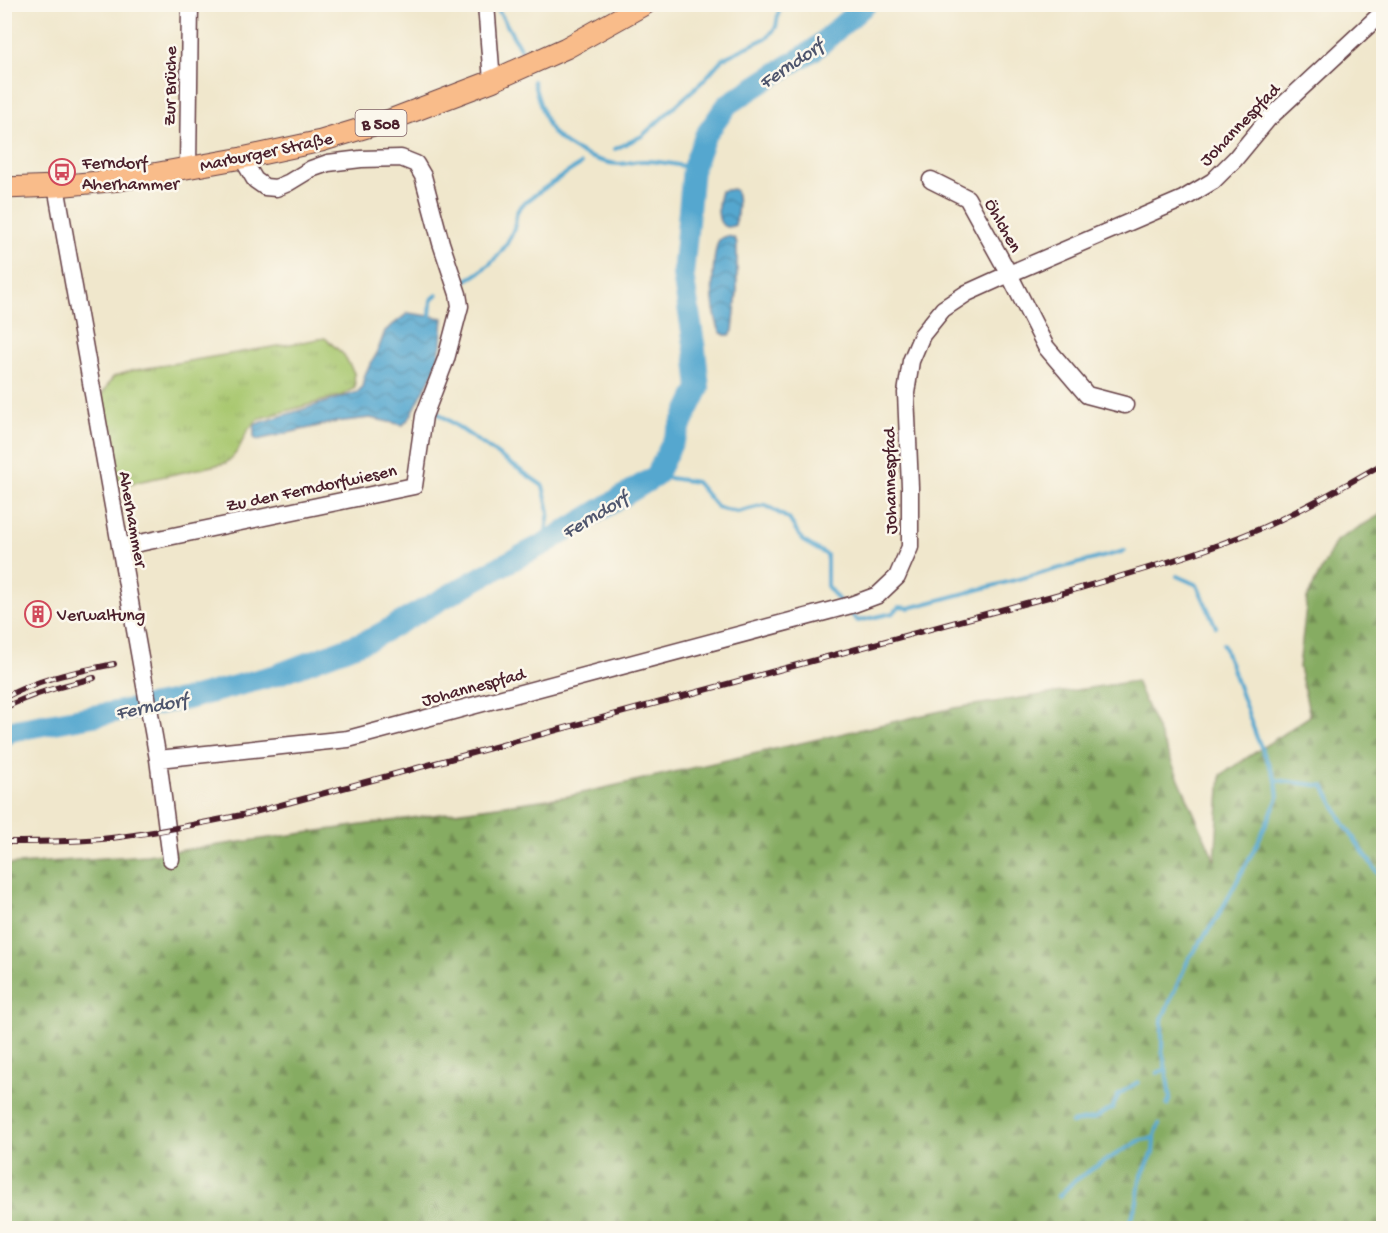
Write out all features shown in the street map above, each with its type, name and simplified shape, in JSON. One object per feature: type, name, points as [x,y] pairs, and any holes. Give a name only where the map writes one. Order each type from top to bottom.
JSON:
[{"type":"main road","name":"Marburger Straße","points":[[4,188],[120,180],[243,158],[321,141],[390,120],[492,81],[566,48],[645,4]]},
{"type":"street","name":"Zur Brüche","points":[[188,168],[190,4]]},
{"type":"street","points":[[486,4],[492,81]]},
{"type":"street","name":"Johannespfad","points":[[158,759],[348,739],[843,607],[878,595],[897,576],[910,547],[906,393],[911,361],[922,335],[943,309],[967,293],[1182,199],[1213,181],[1235,159],[1268,119],[1383,11]]},
{"type":"street","name":"Zu den Ferndorfwiesen","points":[[120,547],[414,486],[424,416],[446,359],[460,306],[423,176],[416,164],[401,158],[362,159],[328,163],[311,169],[276,188],[265,187],[255,180],[243,158]]},
{"type":"street","name":"Öhlchen","points":[[932,180],[967,198],[1046,347],[1087,395],[1125,405]]},
{"type":"street","name":"Aherhammer","points":[[56,186],[158,759],[171,859]]},
{"type":"green space","points":[[325,338],[344,355],[354,373],[355,388],[343,395],[258,419],[248,430],[237,451],[226,463],[119,486],[101,396],[113,377],[130,371]]},
{"type":"green space","points":[[1383,513],[1383,1228],[5,1228],[5,865],[147,855],[569,796],[954,708],[1136,681],[1215,861],[1221,775],[1310,716],[1299,667],[1307,598],[1336,541]]},
{"type":"water","points":[[733,189],[736,191],[738,204],[735,225],[723,226],[718,210],[721,191]]},
{"type":"water","points":[[728,236],[734,238],[737,243],[737,292],[733,331],[730,335],[725,335],[720,332],[715,316],[713,278],[714,258],[718,243],[721,238]]},
{"type":"water","points":[[408,313],[443,318],[441,345],[435,369],[410,417],[403,425],[370,418],[336,422],[257,440],[254,438],[256,424],[358,392],[385,331]]},
{"type":"waterway","points":[[495,4],[521,50]]},
{"type":"waterway","points":[[615,149],[642,136],[704,80],[722,59],[768,37],[776,27],[780,4]]},
{"type":"waterway","name":"Ferndorf","points":[[4,736],[10,731],[187,699],[276,675],[371,639],[544,544],[656,476],[699,388],[683,275],[693,168],[705,136],[728,104],[815,49],[866,4]]},
{"type":"waterway","points":[[533,81],[541,108],[553,133],[575,150],[611,163],[655,161],[693,168]]},
{"type":"waterway","points":[[465,281],[488,266],[501,252],[515,226],[517,212],[521,206],[581,164]]},
{"type":"waterway","points":[[430,316],[431,300],[437,295]]},
{"type":"waterway","points":[[435,411],[543,486],[549,512],[544,544]]},
{"type":"waterway","points":[[656,476],[696,482],[717,507],[737,512],[765,505],[789,519],[803,541],[827,555],[827,586],[841,603]]},
{"type":"waterway","points":[[848,611],[858,621],[893,613],[899,607],[909,608],[1125,551]]},
{"type":"waterway","points":[[1177,576],[1197,585],[1216,627]]},
{"type":"waterway","points":[[1223,644],[1257,738],[1276,780],[1324,786],[1344,824],[1384,882]]},
{"type":"waterway","points":[[1167,1105],[1170,1098],[1162,1050],[1162,1019],[1189,958],[1217,918],[1256,846],[1278,798],[1276,780]]},
{"type":"waterway","points":[[1384,936],[1382,938],[1384,939]]},
{"type":"waterway","points":[[1157,1073],[1166,1069]]},
{"type":"waterway","points":[[1071,1123],[1096,1118],[1112,1108],[1119,1094],[1138,1082]]},
{"type":"waterway","points":[[1125,1228],[1137,1202],[1140,1179],[1153,1153],[1154,1138],[1159,1124]]},
{"type":"waterway","points":[[1059,1196],[1073,1182],[1101,1163],[1141,1140],[1154,1138]]},
{"type":"railway","points":[[4,842],[111,838],[162,831],[247,814],[1056,595],[1186,556],[1262,528],[1309,505],[1384,463]]},
{"type":"railway","points":[[4,698],[44,681],[114,664]]},
{"type":"railway","points":[[4,708],[37,694],[94,678]]},
{"type":"place","name":"Ferndorf Aherhammer","points":[[62,172]]},
{"type":"place","name":"Verwaltung","points":[[38,614]]}]
